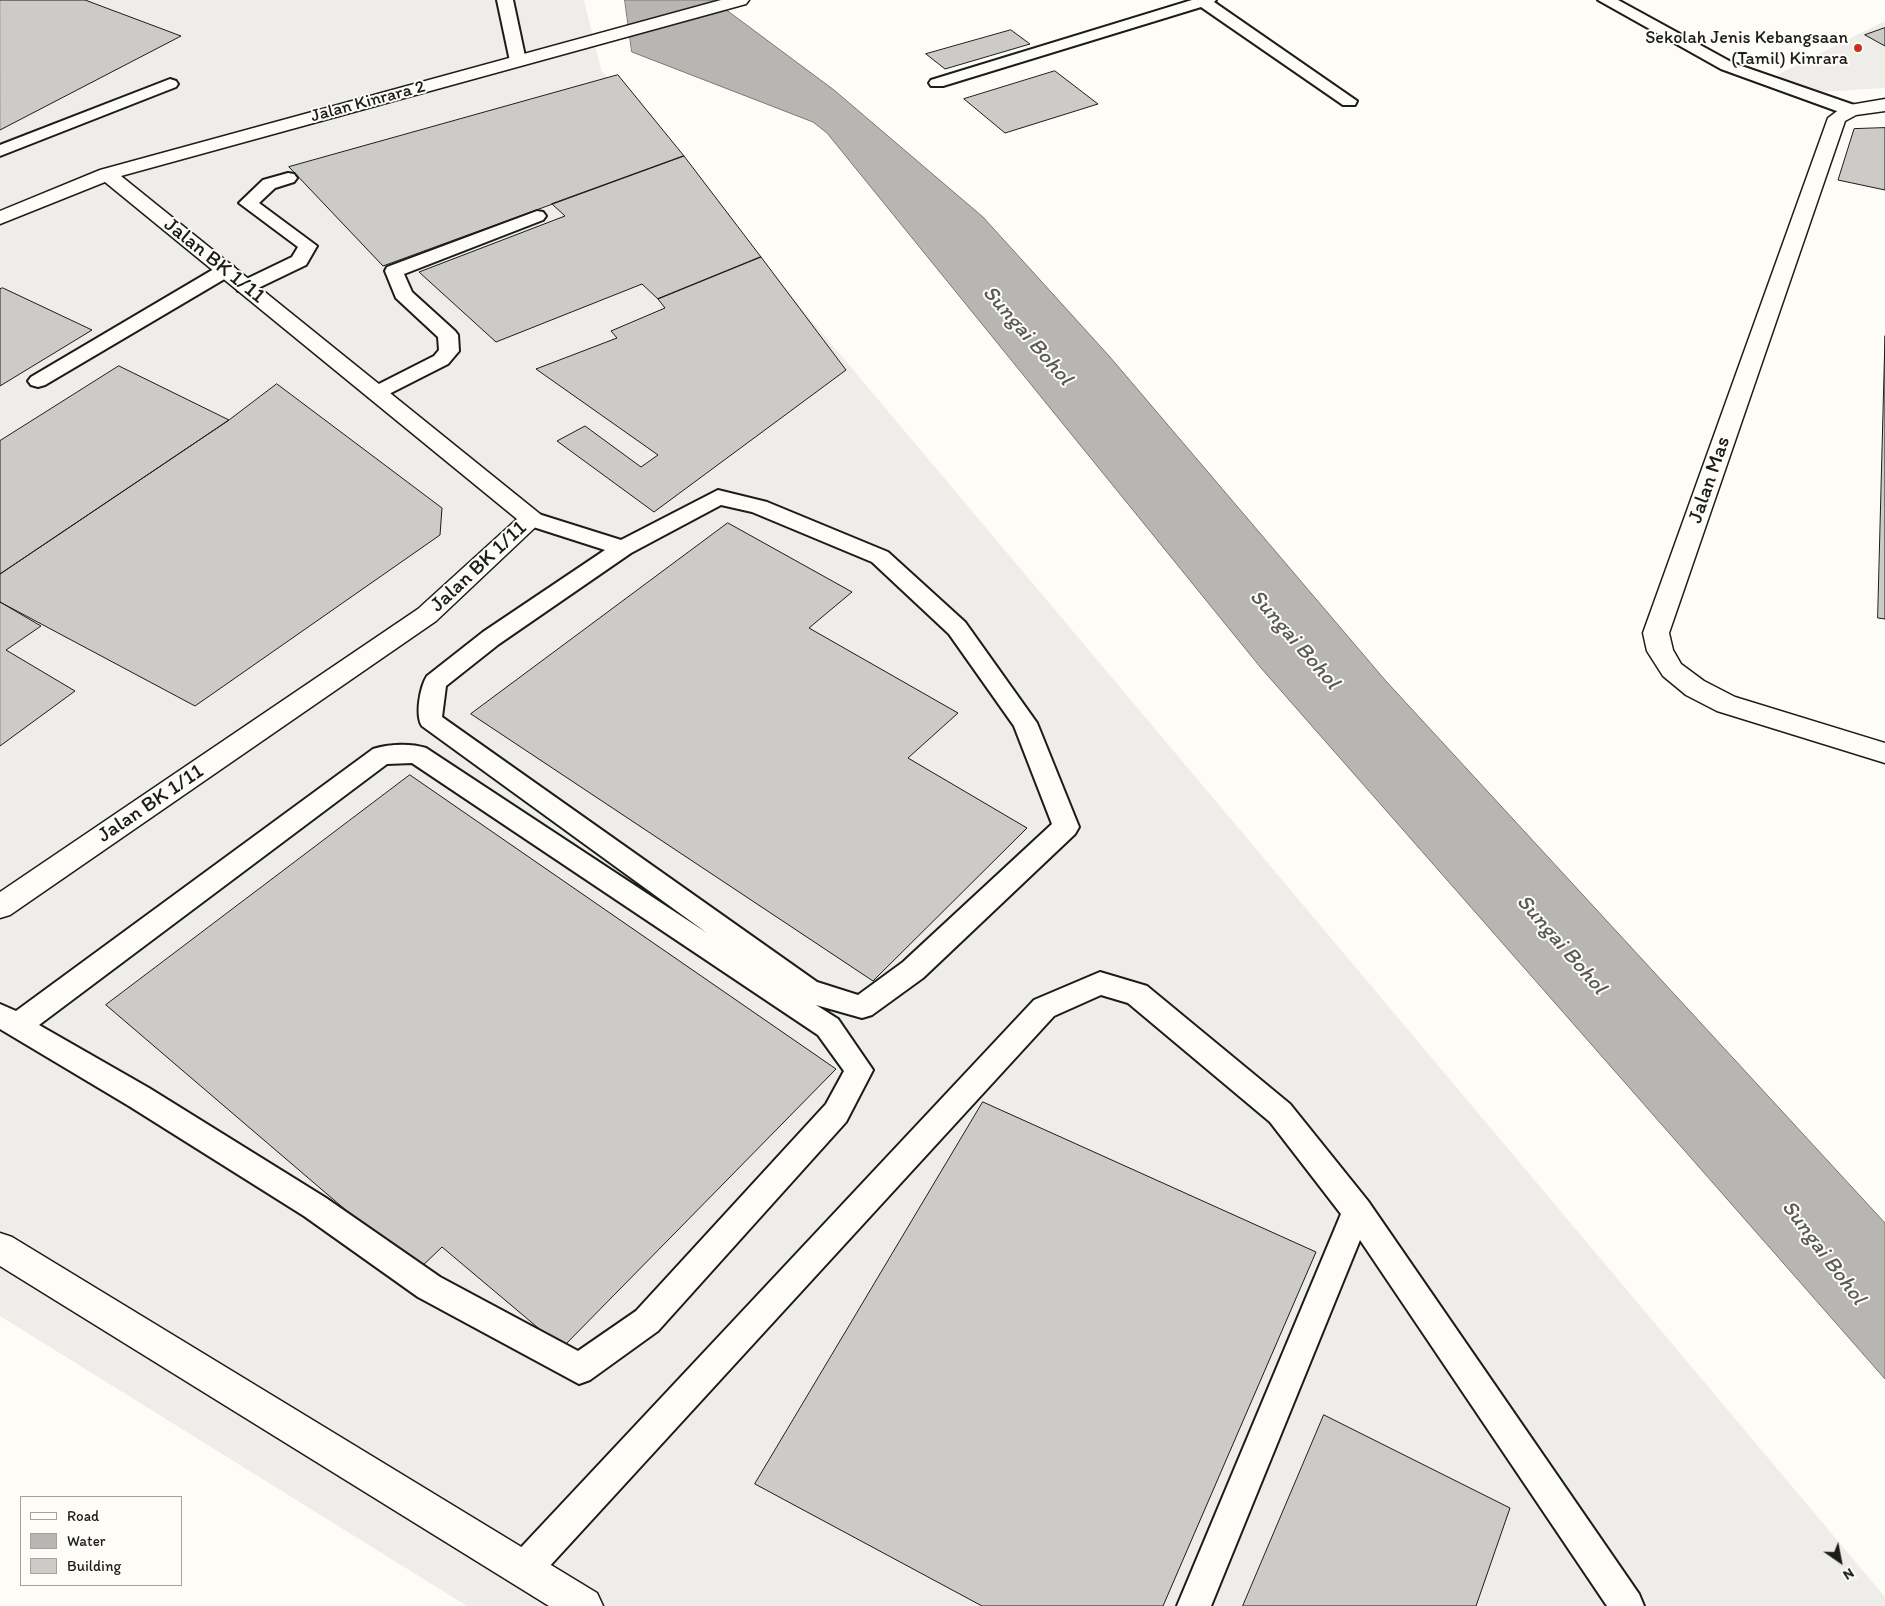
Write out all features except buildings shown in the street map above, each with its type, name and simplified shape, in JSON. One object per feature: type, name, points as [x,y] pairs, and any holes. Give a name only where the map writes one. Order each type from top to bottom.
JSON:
[{"type":"street","name":"Jalan Kinrara 2","points":[[0,218],[107,174],[740,0]]},
{"type":"street","points":[[1851,110],[1885,105]]},
{"type":"street","name":"Jalan Mas","points":[[1851,110],[1837,118],[1656,633],[1660,651],[1672,670],[1695,688],[1726,704],[1885,752]]},
{"type":"street","name":"Jalan BK 1/11","points":[[0,907],[427,615],[532,519],[107,174]]},
{"type":"street","points":[[0,1248],[584,1606]]},
{"type":"lane","points":[[505,0],[518,61]]},
{"type":"lane","points":[[1606,0],[1727,66],[1851,110]]},
{"type":"lane","points":[[937,83],[1205,1],[1349,101]]},
{"type":"lane","points":[[0,151],[170,84]]},
{"type":"lane","points":[[245,287],[299,262],[308,246],[248,203],[269,184],[288,178]]},
{"type":"lane","points":[[376,393],[441,360],[449,351],[448,335],[403,294],[394,271],[537,216]]},
{"type":"lane","points":[[38,381],[226,270]]},
{"type":"lane","points":[[532,519],[623,548],[718,497],[759,507],[880,557],[957,628],[1025,723],[1066,827],[914,970],[862,1007],[808,991],[430,720],[434,682],[491,638],[623,548]]},
{"type":"lane","points":[[417,754],[828,1027],[859,1070],[836,1113],[647,1322],[579,1369],[429,1286],[315,1207],[138,1097],[8,1021],[382,755],[417,754]]},
{"type":"lane","points":[[524,1569],[1044,1008],[1100,983],[1137,994],[1280,1113],[1357,1210],[1627,1606]]},
{"type":"lane","points":[[1194,1606],[1357,1210]]},
{"type":"shaded area","points":[[0,0],[584,0],[601,70],[1885,1597],[1885,1606],[467,1606],[0,1316]]},
{"type":"shaded area","name":"Sekolah Jenis Kebangsaan (Tamil) Kinrara","points":[[1885,21],[1885,88],[1803,93],[1777,75]]},
{"type":"water","name":"Sungai Bohol","points":[[625,0],[713,0],[834,90],[983,217],[1110,357],[1385,680],[1885,1223],[1885,1379],[1261,668],[827,133],[813,122],[632,52]]},
{"type":"place","name":"Sekolah Jenis Kebangsaan (Tamil) Kinrara","points":[[1858,48]]}]
